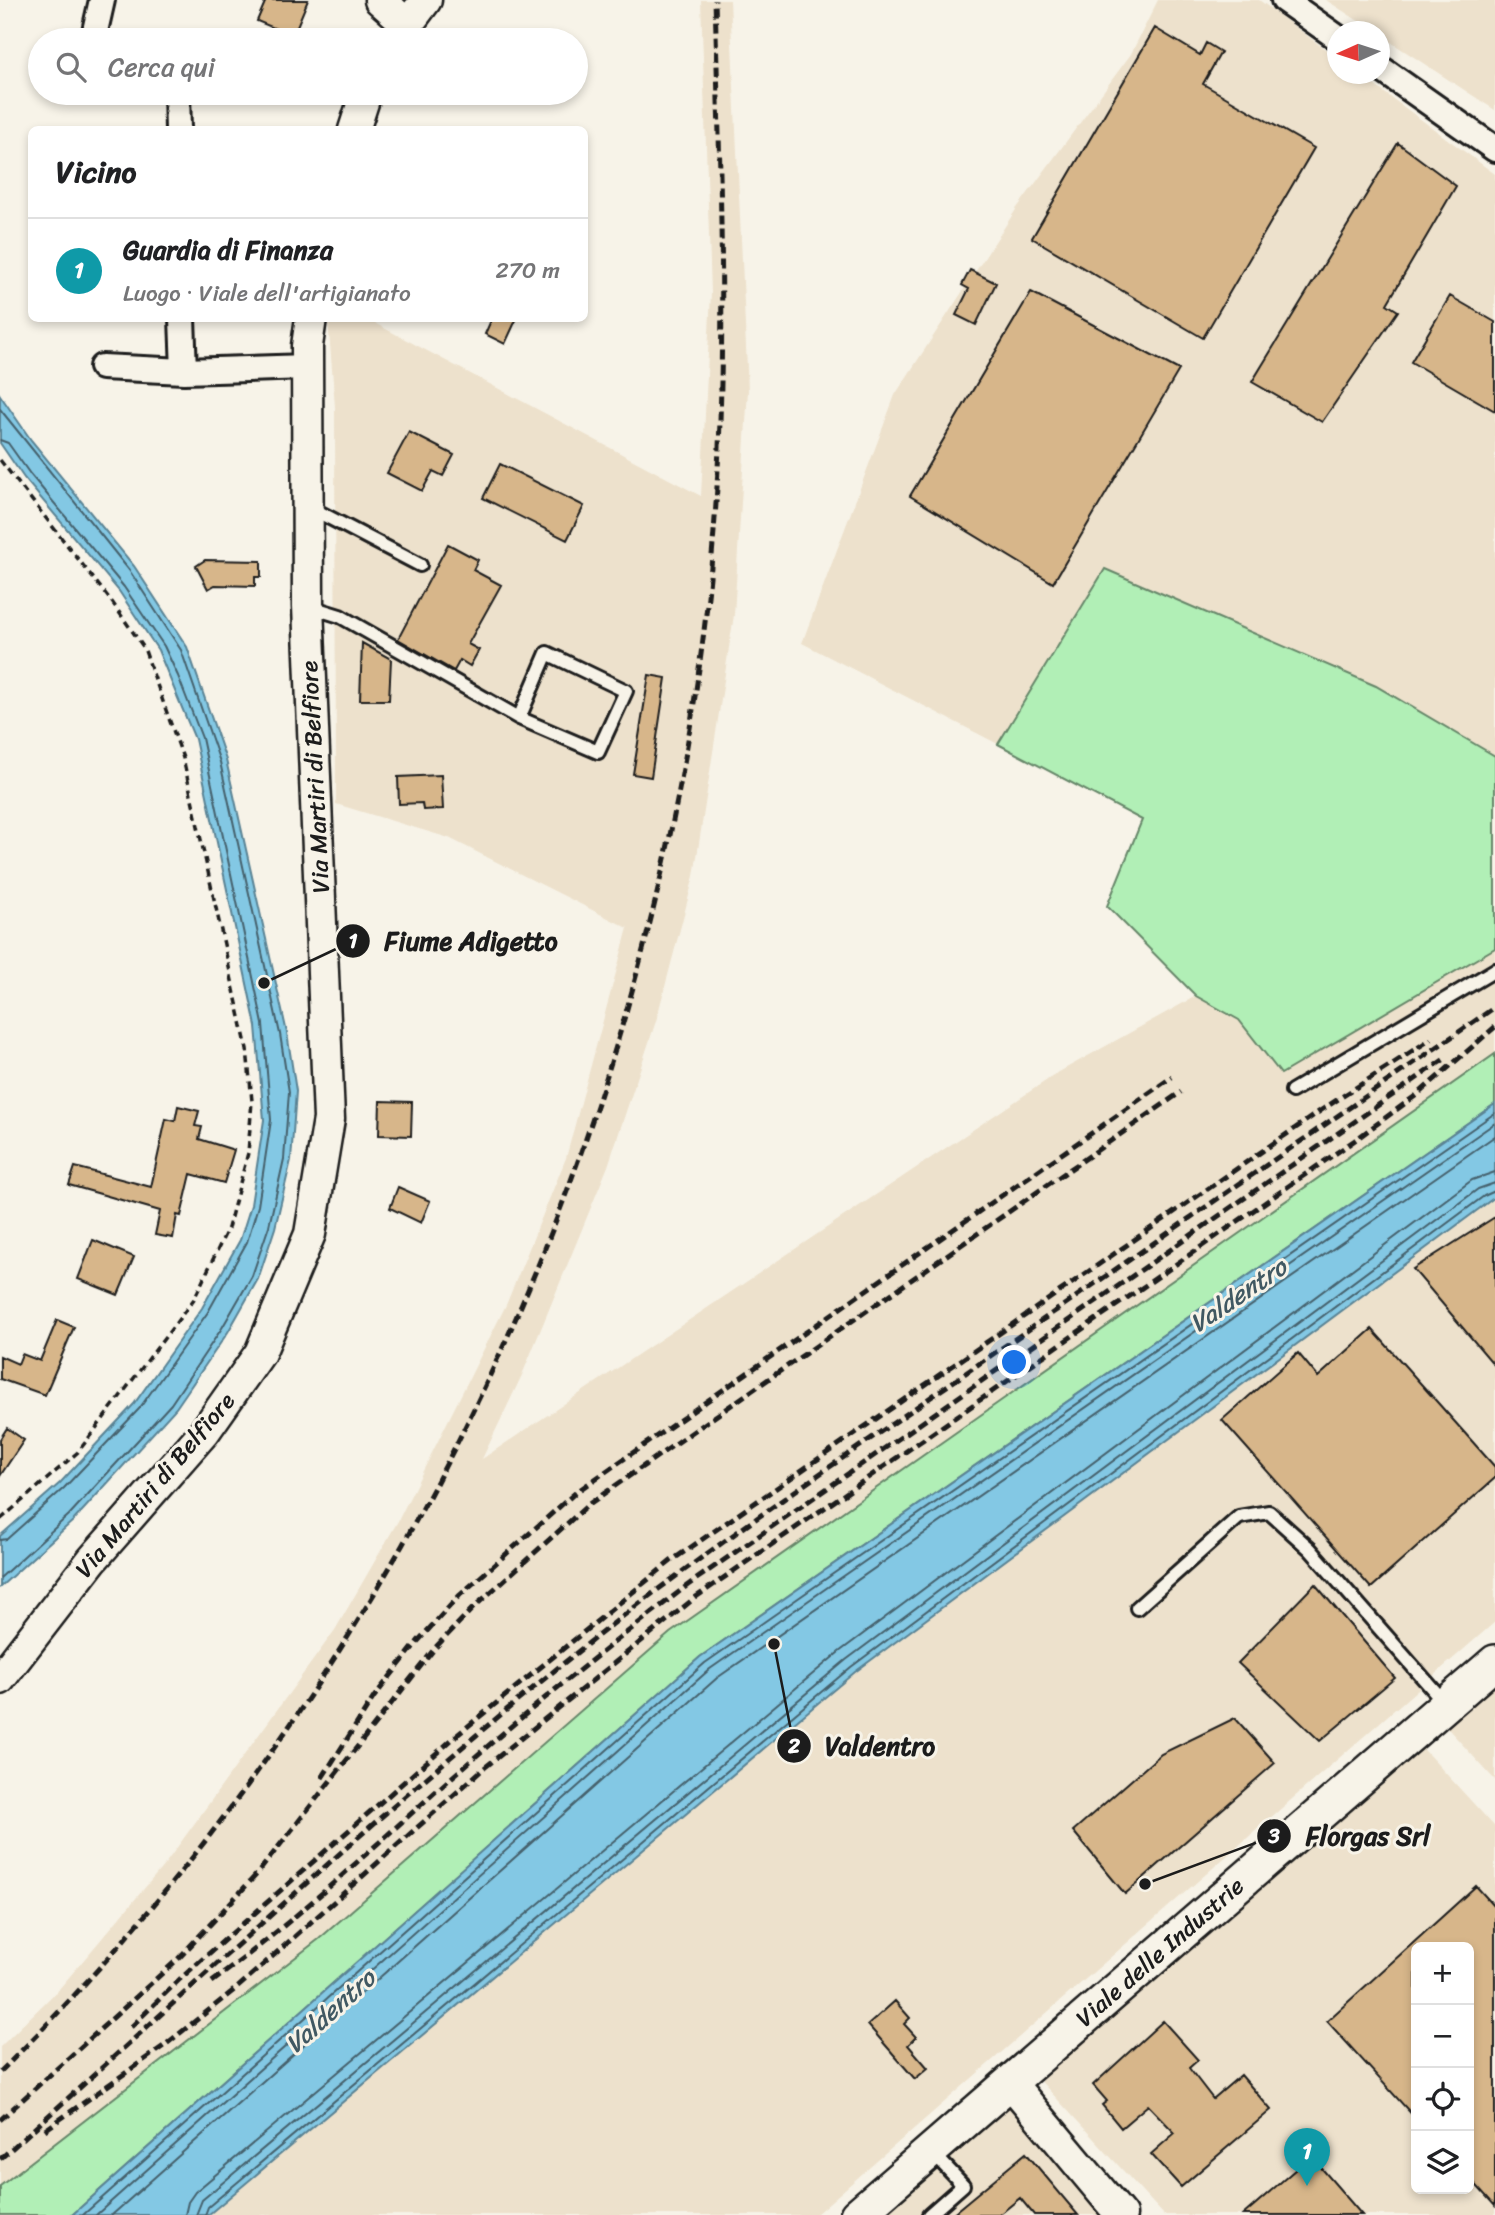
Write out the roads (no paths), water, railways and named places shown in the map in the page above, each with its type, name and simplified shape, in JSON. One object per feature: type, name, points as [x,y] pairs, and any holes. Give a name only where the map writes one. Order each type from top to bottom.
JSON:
[{"type":"main road","name":"Viale delle Industrie","points":[[857,2215],[1495,1662]]},
{"type":"street","points":[[96,28],[102,0]]},
{"type":"street","points":[[380,0],[398,28]]},
{"type":"street","points":[[404,28],[426,0]]},
{"type":"street","points":[[1284,0],[1327,30]]},
{"type":"street","points":[[1390,75],[1495,149]]},
{"type":"street","points":[[177,105],[178,126]]},
{"type":"street","points":[[355,126],[362,105]]},
{"type":"street","points":[[182,322],[184,371]]},
{"type":"street","name":"Via Martiri di Belfiore","points":[[0,1679],[92,1560],[205,1431],[260,1353],[310,1234],[329,1119],[308,606],[307,368],[311,322]]},
{"type":"street","points":[[102,367],[184,371],[307,368]]},
{"type":"street","points":[[1010,2082],[1121,2215]]},
{"type":"lane","points":[[308,507],[420,565]]},
{"type":"lane","points":[[308,606],[340,616],[519,719],[598,752],[626,691],[547,653],[519,719]]},
{"type":"lane","points":[[1292,1091],[1495,970]]},
{"type":"lane","points":[[1137,1608],[1239,1517],[1269,1512],[1310,1549],[1446,1704]]},
{"type":"lane","points":[[929,2215],[963,2185],[931,2151]]},
{"type":"water","points":[[0,395],[31,440],[134,566],[187,647],[226,760],[287,1033],[296,1091],[291,1160],[275,1228],[258,1279],[228,1332],[176,1408],[74,1520],[0,1587],[0,1536],[60,1483],[134,1404],[202,1308],[240,1240],[251,1205],[264,1120],[256,1026],[195,739],[158,650],[119,591],[24,478],[0,443]]},
{"type":"water","points":[[1495,1104],[1495,1197],[855,1672],[208,2215],[72,2215],[700,1657]]},
{"type":"railway","points":[[0,2072],[141,1920],[268,1757],[380,1584],[477,1403],[558,1214],[624,1019],[673,818],[706,614],[714,537],[721,384],[721,231],[715,0]]},
{"type":"railway","points":[[0,2159],[439,1767],[615,1622],[795,1491],[1495,1007]]},
{"type":"railway","points":[[45,2130],[165,2045],[238,1987],[483,1769],[696,1597],[1355,1140],[1418,1094],[1495,1027]]},
{"type":"railway","points":[[131,2027],[180,1979],[456,1736],[671,1561],[1323,1109],[1431,1039]]},
{"type":"railway","points":[[212,1982],[313,1901],[526,1714],[688,1585],[1446,1058]]},
{"type":"railway","points":[[322,1778],[374,1697],[418,1641],[460,1595],[575,1493],[1172,1077]]},
{"type":"railway","points":[[0,2120],[178,1959],[257,1874],[435,1648],[473,1608],[589,1504],[1181,1092]]},
{"type":"place","name":"Fiume Adigetto","points":[[264,983]]},
{"type":"place","name":"Valdentro","points":[[774,1644]]},
{"type":"place","name":"Florgas Srl","points":[[1145,1884]]},
{"type":"place","name":"Guardia di Finanza","points":[[1307,2186]]}]
